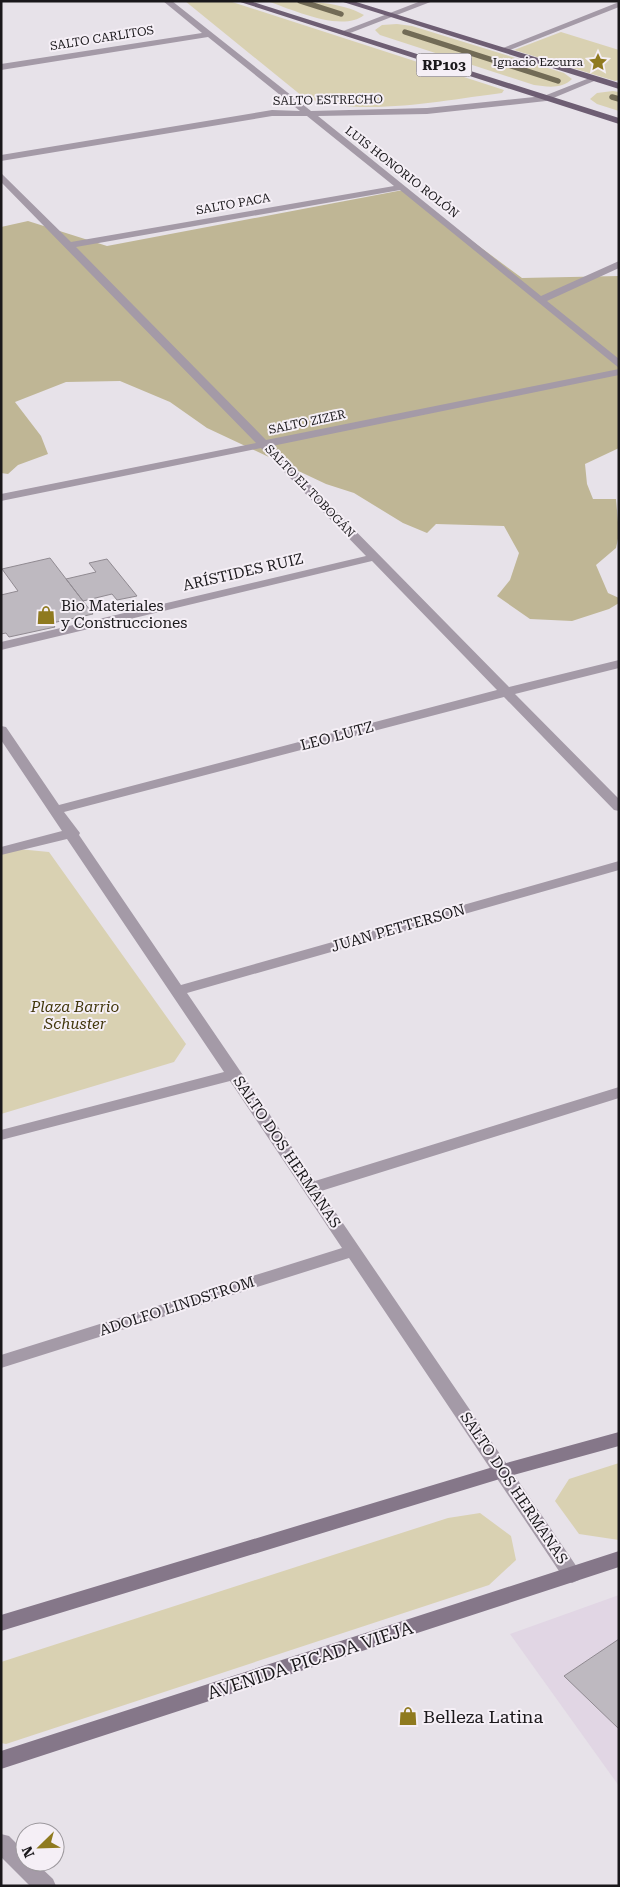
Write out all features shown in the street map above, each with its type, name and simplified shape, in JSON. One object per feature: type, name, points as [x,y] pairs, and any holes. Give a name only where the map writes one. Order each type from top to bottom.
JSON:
[{"type":"main road","name":"RP103","points":[[241,1],[619,121]]},
{"type":"main road","name":"RP103","points":[[344,1],[619,86]]},
{"type":"street","name":"LUIS HONORIO ROLÓN","points":[[167,1],[402,187],[619,365]]},
{"type":"street","points":[[342,32],[429,1]]},
{"type":"street","points":[[502,50],[619,4]]},
{"type":"street","name":"SALTO CARLITOS","points":[[1,66],[208,35]]},
{"type":"street","name":"SALTO ESTRECHO","points":[[1,158],[272,113],[446,110],[546,98],[595,79]]},
{"type":"street","name":"SALTO EL TOBOGÁN","points":[[1,176],[619,806]]},
{"type":"street","name":"SALTO PACA","points":[[69,246],[402,187]]},
{"type":"street","points":[[541,300],[619,264]]},
{"type":"street","name":"SALTO ZIZER","points":[[1,498],[619,372]]},
{"type":"street","name":"ARÍSTIDES RUIZ","points":[[1,646],[374,557]]},
{"type":"street","name":"LEO LUTZ","points":[[56,810],[619,664]]},
{"type":"street","name":"SALTO DOS HERMANAS","points":[[1,730],[73,833],[572,1575]]},
{"type":"street","points":[[1,852],[73,833]]},
{"type":"street","name":"JUAN PETTERSON","points":[[178,991],[619,865]]},
{"type":"street","points":[[1,1135],[234,1075]]},
{"type":"street","points":[[311,1188],[619,1092]]},
{"type":"street","name":"ADOLFO LINDSTROM","points":[[1,1362],[354,1250]]},
{"type":"street","points":[[1,1623],[503,1471],[619,1439]]},
{"type":"street","name":"AVENIDA PICADA VIEJA","points":[[1,1760],[619,1559]]},
{"type":"street","points":[[1,1843],[45,1886]]},
{"type":"shaded area","points":[[403,190],[522,278],[619,276],[619,448],[585,464],[587,484],[593,499],[616,499],[619,534],[616,548],[596,565],[608,593],[619,598],[619,603],[609,609],[572,621],[530,619],[497,596],[510,580],[519,553],[504,526],[436,524],[427,533],[403,523],[354,493],[326,484],[207,428],[170,402],[120,381],[66,382],[15,402],[41,436],[48,454],[18,465],[8,474],[1,473],[1,227],[28,221],[107,246]]},
{"type":"shaded area","points":[[619,1595],[619,1786],[510,1634]]},
{"type":"green space","points":[[185,1],[229,1],[504,90],[502,93],[400,106],[348,106],[324,103],[302,96]]},
{"type":"green space","points":[[267,1],[304,1],[330,4],[342,6],[364,15],[354,20],[343,22],[330,21],[302,14]]},
{"type":"green space","points":[[382,25],[412,26],[564,73],[572,79],[559,86],[534,85],[380,35],[375,30]]},
{"type":"green space","points":[[561,32],[619,50],[619,80],[615,81],[514,50]]},
{"type":"green space","points":[[619,92],[619,111],[597,104],[590,99],[597,93]]},
{"type":"green space","name":"Plaza Barrio Schuster","points":[[18,849],[49,852],[186,1044],[174,1062],[1,1114],[1,853]]},
{"type":"green space","points":[[619,1463],[619,1540],[579,1534],[555,1501],[569,1479]]},
{"type":"green space","points":[[480,1513],[511,1536],[516,1560],[489,1585],[6,1744],[1,1743],[1,1662],[448,1518]]},
{"type":"building","points":[[50,558],[93,614],[52,623],[55,627],[9,637],[6,633],[1,634],[1,595],[18,591],[2,569]]},
{"type":"building","points":[[107,559],[137,596],[117,600],[112,594],[83,601],[66,579],[96,572],[89,563]]},
{"type":"building","points":[[619,1639],[619,1729],[564,1676]]},
{"type":"waterway","points":[[300,1],[341,14]]},
{"type":"waterway","points":[[405,32],[558,81]]},
{"type":"waterway","points":[[612,97],[619,99]]},
{"type":"place","name":"Ignacio Ezcurra","points":[[598,62]]},
{"type":"place","name":"Bio Materiales y Construcciones","points":[[46,615]]},
{"type":"place","name":"Belleza Latina","points":[[408,1716]]}]
